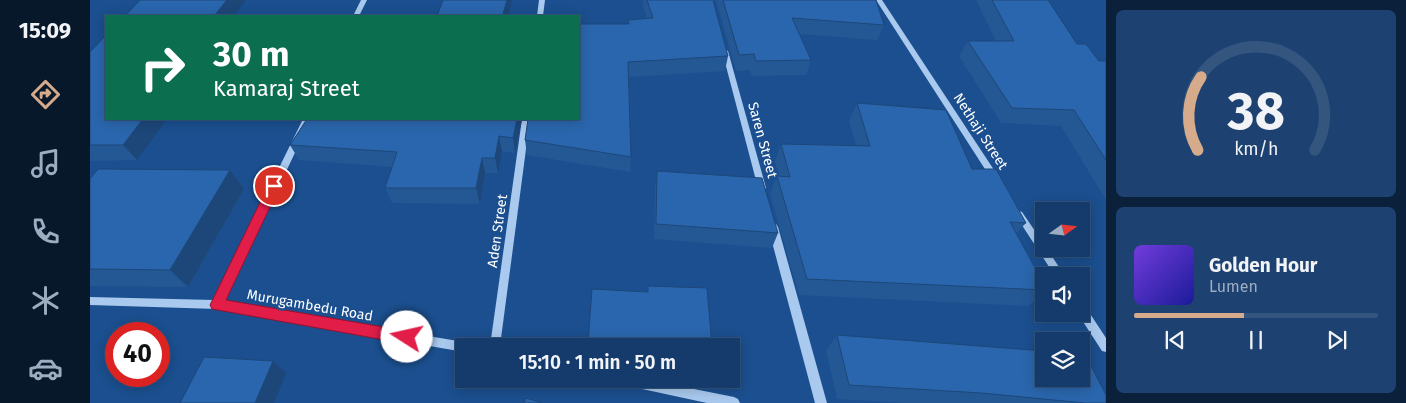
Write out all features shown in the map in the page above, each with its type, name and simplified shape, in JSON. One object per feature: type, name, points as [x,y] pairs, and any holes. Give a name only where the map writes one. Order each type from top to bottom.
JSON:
[{"type":"street","points":[[356,15],[364,0]]},
{"type":"street","points":[[540,15],[542,0]]},
{"type":"street","name":"Nethaji Street","points":[[879,0],[999,184]]},
{"type":"street","name":"Saren Street","points":[[722,42],[764,194]]},
{"type":"street","points":[[217,305],[307,120]]},
{"type":"street","name":"Aden Street","points":[[495,338],[526,120]]},
{"type":"street","points":[[1016,210],[1054,267]]},
{"type":"street","points":[[769,213],[821,403]]},
{"type":"street","name":"Murugambedu Road","points":[[90,301],[217,305],[455,345]]},
{"type":"street","points":[[1090,322],[1106,347]]},
{"type":"street","points":[[662,388],[734,403]]},
{"type":"building","points":[[140,0],[227,0],[215,15],[126,15]]},
{"type":"building","points":[[443,0],[507,0],[503,14],[511,14],[511,15],[437,15]]},
{"type":"building","points":[[647,0],[713,0],[728,56],[628,62],[631,157],[525,140],[528,120],[580,120],[580,24],[629,24],[628,20],[653,18]]},
{"type":"building","points":[[723,0],[876,0],[884,25],[792,18],[811,60],[756,61],[754,54],[739,55]]},
{"type":"building","points":[[992,0],[1048,0],[1077,44],[1086,44],[1099,61],[1106,61],[1106,160],[1074,110],[1012,108],[968,41],[1014,41]]},
{"type":"building","points":[[105,36],[105,120],[142,120],[123,145],[90,145],[90,52]]},
{"type":"building","points":[[857,103],[946,110],[972,169],[996,169],[1026,223],[1010,222],[1035,268],[1035,290],[807,279],[777,176],[790,177],[781,144],[870,146]]},
{"type":"building","points":[[306,120],[517,120],[513,138],[499,136],[495,158],[482,158],[476,188],[385,188],[397,152],[290,145]]},
{"type":"building","points":[[98,169],[230,170],[170,270],[90,269],[90,179]]},
{"type":"building","points":[[657,171],[762,178],[778,233],[656,224]]},
{"type":"building","points":[[648,286],[707,288],[711,338],[588,338],[592,289],[648,292]]},
{"type":"building","points":[[837,335],[1035,350],[1035,387],[1090,387],[1090,364],[1106,395],[1106,403],[1085,403],[981,393],[849,385]]},
{"type":"building","points":[[204,357],[273,361],[255,403],[180,403]]},
{"type":"building","points":[[526,398],[542,403],[524,403]]},
{"type":"route","points":[[274,186],[217,305],[407,337]]}]
